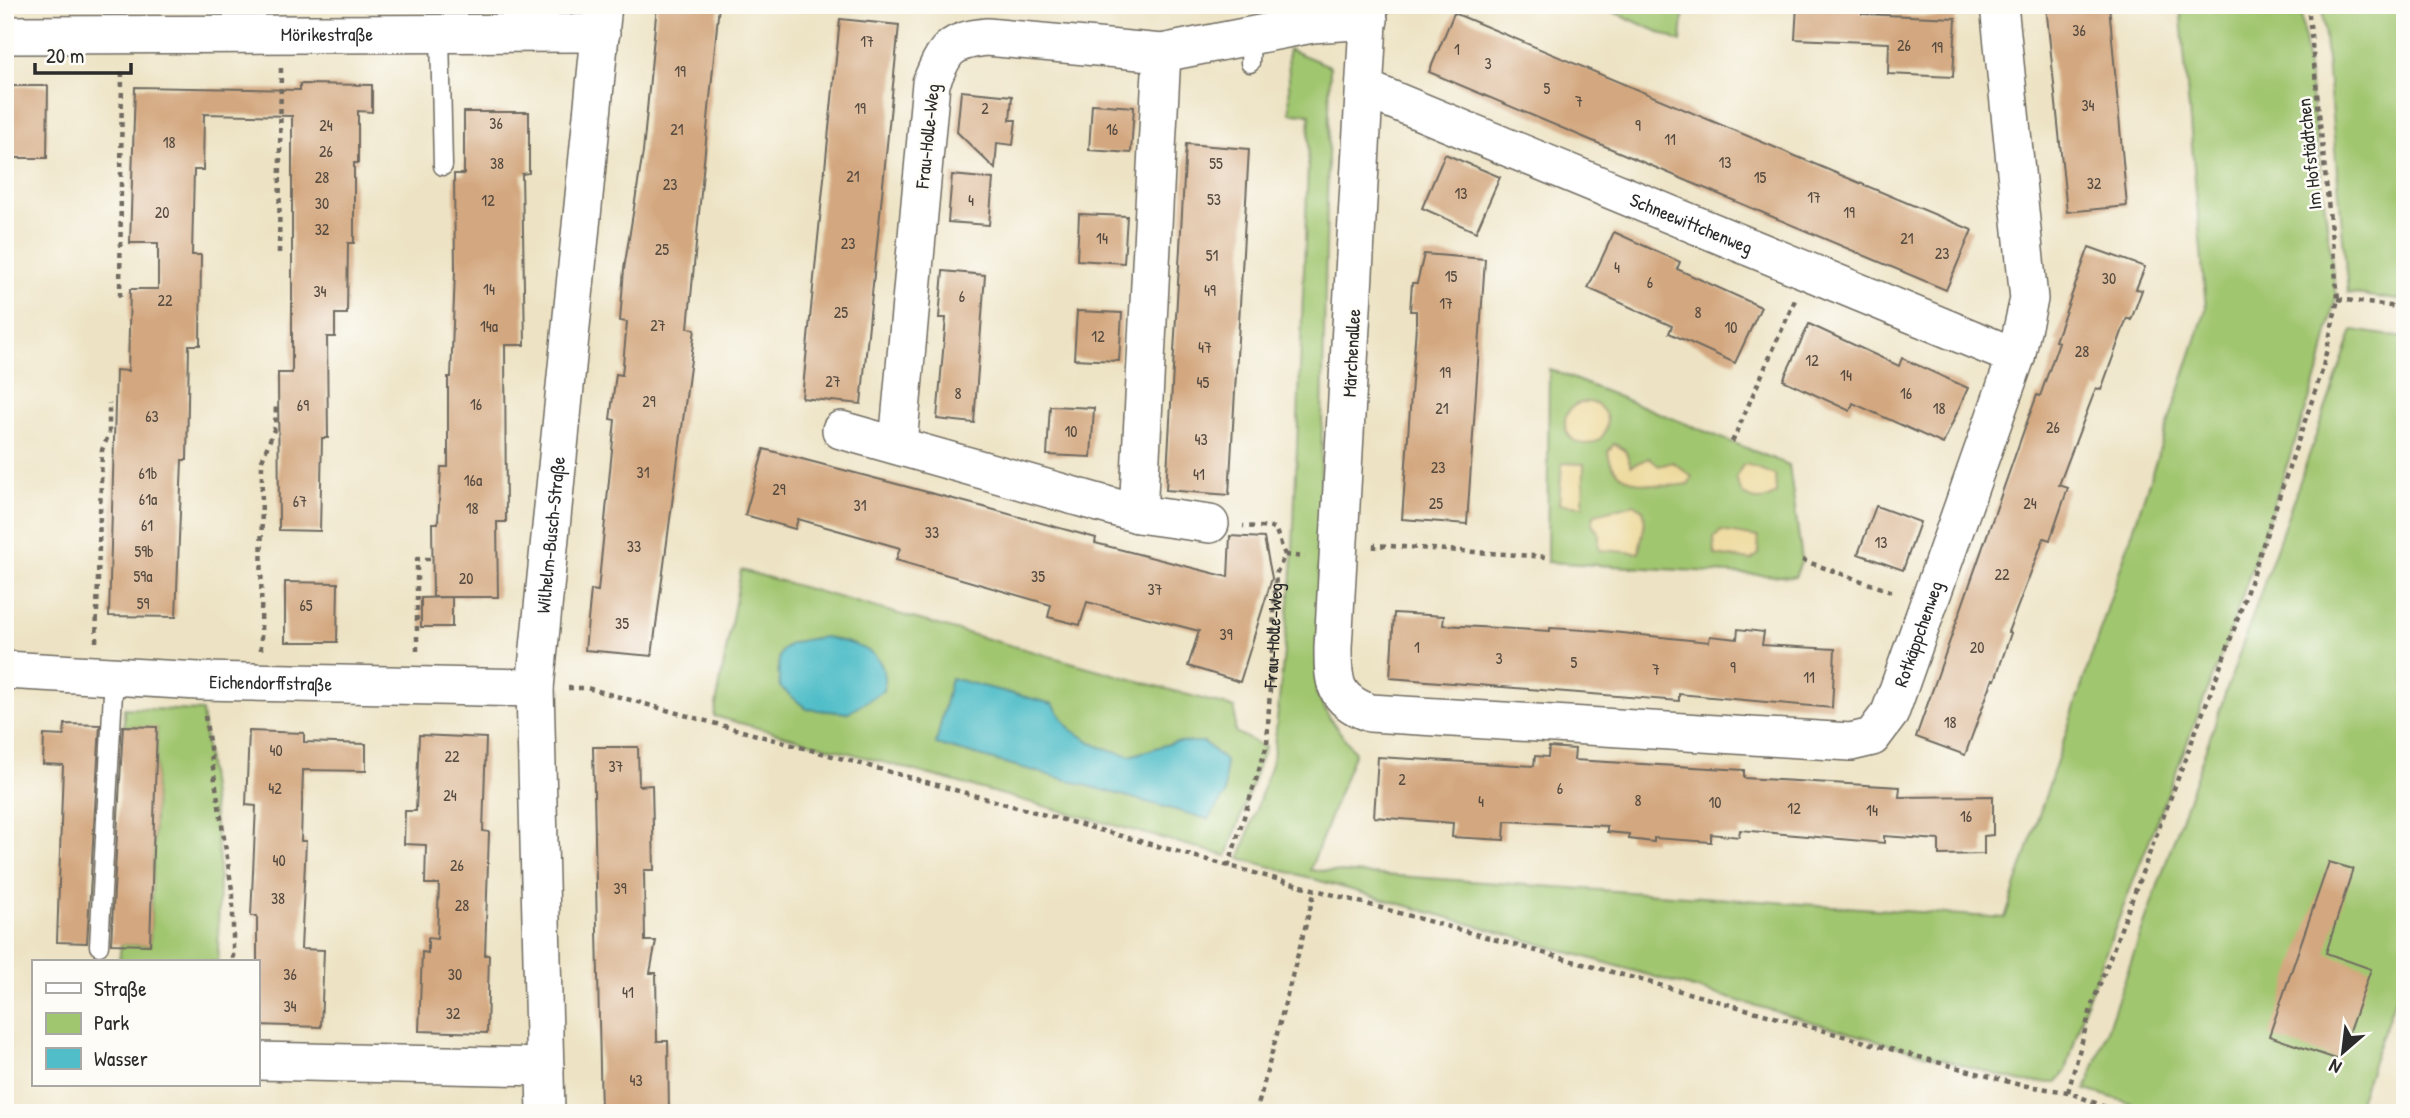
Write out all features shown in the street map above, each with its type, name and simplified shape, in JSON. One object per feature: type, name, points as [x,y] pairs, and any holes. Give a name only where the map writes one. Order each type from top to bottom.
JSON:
[{"type":"street","name":"Rotkäppchenweg","points":[[1343,698],[1355,708],[1370,713],[1851,742],[1872,737],[1890,713],[1930,605],[2015,357],[2029,299],[1999,5]]},
{"type":"street","name":"Frau-Holle-Weg","points":[[898,444],[931,83],[943,53],[961,40],[987,37],[1162,53],[1250,50],[1312,24],[1369,13]]},
{"type":"street","name":"Märchenallee","points":[[1343,698],[1333,680],[1337,559],[1369,13]]},
{"type":"street","name":"Mörikestraße","points":[[5,35],[103,25],[281,34],[440,34],[602,19]]},
{"type":"street","name":"Wilhelm-Busch-Straße","points":[[545,1113],[535,688],[602,19]]},
{"type":"street","points":[[1138,514],[1162,53]]},
{"type":"street","name":"Schneewittchenweg","points":[[1366,89],[2015,357]]},
{"type":"street","points":[[841,430],[1138,514],[1210,524]]},
{"type":"street","name":"Eichendorffstraße","points":[[5,670],[200,681],[535,688]]},
{"type":"street","points":[[259,1061],[545,1067]]},
{"type":"lane","points":[[440,34],[443,166]]},
{"type":"lane","points":[[99,946],[104,675]]},
{"type":"path","name":"Im Hofstädtchen","points":[[2068,1092],[2092,1005],[2235,628],[2322,371],[2339,299],[2308,5]]},
{"type":"path","points":[[103,25],[120,297]]},
{"type":"path","points":[[279,253],[281,34]]},
{"type":"path","points":[[1732,442],[1808,271]]},
{"type":"path","points":[[2339,299],[2405,309]]},
{"type":"path","points":[[104,675],[102,450],[109,434],[109,403]]},
{"type":"path","points":[[261,682],[262,460],[275,426],[276,405]]},
{"type":"path","name":"Frau-Holle-Weg","points":[[1228,867],[1267,746],[1276,574],[1285,555],[1275,528]]},
{"type":"path","points":[[1337,559],[1375,561],[1376,545],[1547,556]]},
{"type":"path","points":[[416,685],[417,559],[433,559]]},
{"type":"path","points":[[1802,560],[1930,605]]},
{"type":"path","points":[[200,681],[233,896],[233,960]]},
{"type":"path","points":[[535,688],[587,688],[2020,1085],[2068,1092],[2120,1113]]},
{"type":"path","points":[[1256,1113],[1315,890]]},
{"type":"green space","points":[[1598,5],[1684,5],[1681,42]]},
{"type":"green space","points":[[2180,5],[2300,5],[2336,297],[2320,368],[2229,635],[2086,1003],[2066,1071],[2056,1083],[2022,1082],[1240,858],[1273,758],[1292,574],[1310,114],[1290,113],[1288,49],[1330,66],[1316,693],[1330,719],[1355,752],[1310,870],[2005,918],[2206,309]]},
{"type":"green space","points":[[2322,5],[2405,5],[2405,301],[2348,293]]},
{"type":"green space","points":[[2353,330],[2405,338],[2405,970],[2355,1113],[2165,1113],[2086,1090]]},
{"type":"green space","points":[[1549,369],[1789,465],[1802,560],[1795,577],[1547,562]]},
{"type":"green space","points":[[741,570],[1235,708],[1235,732],[1265,747],[1227,856],[714,716]]},
{"type":"green space","points":[[124,708],[202,711],[219,859],[218,960],[119,960],[121,944],[150,945],[157,728],[124,726]]},
{"type":"sand","points":[[1586,402],[1601,408],[1607,423],[1601,438],[1586,444],[1571,438],[1565,423],[1571,408]]},
{"type":"sand","points":[[1614,444],[1625,450],[1631,466],[1649,458],[1659,466],[1673,462],[1692,477],[1689,484],[1652,485],[1628,479],[1611,463],[1608,451]]},
{"type":"sand","points":[[1562,463],[1584,464],[1583,506],[1559,504]]},
{"type":"sand","points":[[1746,464],[1775,475],[1776,493],[1768,499],[1759,500],[1742,494],[1736,478]]},
{"type":"sand","points":[[1634,504],[1643,510],[1644,515],[1639,553],[1599,550],[1599,534],[1592,523],[1595,514]]},
{"type":"sand","points":[[1721,531],[1758,537],[1759,554],[1751,560],[1715,555],[1714,538]]},
{"type":"water","points":[[825,637],[860,647],[877,658],[882,666],[883,691],[848,713],[807,709],[780,687],[779,661],[785,647],[800,641]]},
{"type":"water","points":[[951,678],[1053,704],[1070,729],[1098,746],[1130,756],[1175,742],[1204,742],[1225,761],[1225,795],[1208,819],[936,744]]},
{"type":"building","points":[[657,5],[719,5],[688,328],[695,329],[652,656],[585,650],[591,590],[598,591],[615,420],[610,419],[616,374],[622,375],[627,322],[620,321],[624,269],[643,152]]},
{"type":"building","points":[[1797,5],[1862,5],[1862,14],[1956,18],[1953,77],[1888,74],[1889,43],[1795,39]]},
{"type":"building","points":[[2046,5],[2109,5],[2127,206],[2067,212]]},
{"type":"building","points":[[1454,13],[1972,230],[1946,290],[1429,72]]},
{"type":"building","points":[[840,19],[899,25],[861,404],[802,398]]},
{"type":"building","points":[[300,84],[372,85],[372,112],[358,111],[358,163],[354,163],[354,243],[348,243],[347,314],[335,314],[335,337],[327,337],[328,438],[322,438],[320,531],[279,530],[278,373],[292,373],[292,116],[204,114],[203,170],[194,170],[192,255],[201,255],[200,345],[189,345],[187,460],[182,460],[176,617],[109,616],[116,370],[128,371],[130,289],[158,289],[158,243],[130,243],[135,87],[300,90]]},
{"type":"building","points":[[8,86],[48,86],[47,158],[5,158]]},
{"type":"building","points":[[961,91],[1012,96],[1010,120],[1016,120],[1013,145],[997,143],[995,169],[957,132]]},
{"type":"building","points":[[1092,104],[1134,107],[1131,153],[1089,150]]},
{"type":"building","points":[[464,112],[529,112],[529,173],[522,174],[525,345],[505,345],[506,522],[497,522],[498,597],[433,597],[432,523],[438,523],[441,467],[448,467],[448,377],[451,377],[455,271],[454,174],[464,174]]},
{"type":"building","points":[[1186,144],[1249,149],[1229,495],[1166,490]]},
{"type":"building","points":[[1445,154],[1500,177],[1476,232],[1422,208]]},
{"type":"building","points":[[952,175],[993,179],[989,225],[948,222]]},
{"type":"building","points":[[1079,214],[1127,216],[1124,263],[1077,260]]},
{"type":"building","points":[[1614,232],[1680,262],[1677,269],[1761,307],[1735,363],[1669,333],[1672,326],[1588,288]]},
{"type":"building","points":[[2089,247],[2145,267],[2136,289],[2142,290],[2131,320],[2127,318],[2101,390],[2096,388],[2059,485],[2068,488],[2050,540],[2044,538],[2008,632],[2011,633],[1995,680],[1993,679],[1965,755],[1916,737],[2024,430],[2037,395],[2040,396],[2059,342],[2055,341]]},
{"type":"building","points":[[1424,254],[1485,259],[1467,524],[1402,519],[1416,326],[1416,311],[1410,311],[1412,283],[1417,283]]},
{"type":"building","points":[[943,271],[985,275],[974,423],[937,419],[946,318],[939,318]]},
{"type":"building","points":[[1077,311],[1122,313],[1119,361],[1074,359]]},
{"type":"building","points":[[1809,324],[1899,366],[1902,358],[1968,388],[1943,444],[1853,403],[1850,411],[1783,380]]},
{"type":"building","points":[[1050,406],[1094,408],[1091,457],[1047,455]]},
{"type":"building","points":[[764,449],[1096,538],[1095,543],[1228,577],[1230,536],[1264,538],[1272,578],[1240,682],[1188,666],[1199,631],[1087,602],[1080,625],[1048,617],[1051,605],[896,560],[900,548],[798,519],[795,529],[745,515]]},
{"type":"building","points":[[1876,506],[1920,522],[1903,570],[1858,554]]},
{"type":"building","points":[[285,582],[338,583],[337,642],[285,642]]},
{"type":"building","points":[[452,597],[452,627],[421,627],[421,598]]},
{"type":"building","points":[[1394,613],[1444,616],[1443,625],[1602,631],[1709,642],[1710,636],[1737,639],[1738,629],[1764,632],[1762,645],[1835,649],[1832,708],[1679,694],[1679,701],[1390,678]]},
{"type":"building","points":[[65,724],[100,725],[87,943],[57,942],[63,765],[43,764],[44,735],[64,736]]},
{"type":"building","points":[[123,726],[157,727],[150,945],[111,944]]},
{"type":"building","points":[[249,731],[304,733],[304,742],[366,744],[366,771],[303,770],[301,841],[306,841],[301,949],[324,950],[321,1027],[259,1025],[257,916],[251,916],[256,806],[246,805]]},
{"type":"building","points":[[419,735],[486,738],[483,831],[489,832],[485,955],[489,955],[487,1033],[419,1031],[422,952],[428,953],[428,938],[437,939],[439,884],[425,884],[426,845],[404,844],[405,811],[416,811]]},
{"type":"building","points":[[593,747],[638,747],[639,786],[652,785],[654,870],[644,870],[645,941],[656,941],[650,973],[656,973],[657,1041],[668,1041],[669,1113],[601,1112]]},
{"type":"building","points":[[1549,747],[1575,749],[1574,760],[1744,770],[1744,778],[1900,787],[1899,797],[1993,796],[1993,835],[1984,836],[1984,854],[1939,855],[1939,840],[1884,836],[1884,843],[1740,830],[1739,837],[1711,834],[1711,842],[1654,838],[1654,842],[1629,839],[1629,834],[1607,832],[1607,826],[1505,821],[1504,840],[1452,837],[1453,823],[1374,817],[1378,757],[1534,766],[1535,756],[1548,757]]},
{"type":"building","points":[[2329,862],[2353,869],[2326,953],[2371,969],[2339,1060],[2269,1036]]}]
